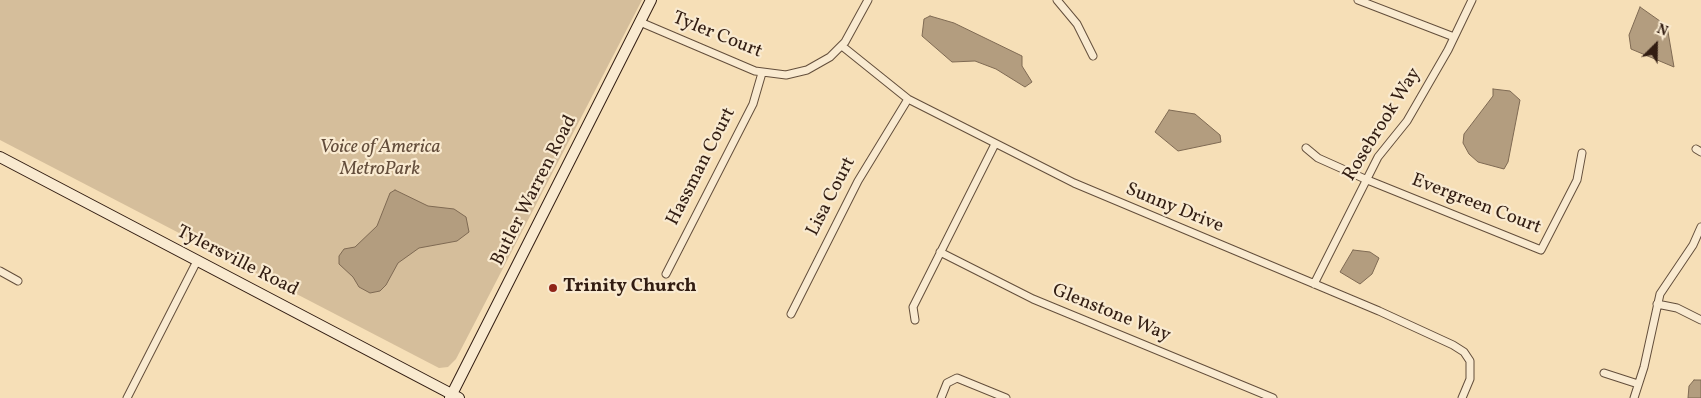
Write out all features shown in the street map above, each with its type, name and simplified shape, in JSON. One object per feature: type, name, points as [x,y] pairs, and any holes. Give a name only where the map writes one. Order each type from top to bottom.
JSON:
[{"type":"main road","name":"Butler Warren Road","points":[[453,397],[651,0]]},
{"type":"main road","name":"Tylersville Road","points":[[0,157],[453,397]]},
{"type":"street","name":"Tyler Court","points":[[640,22],[762,73],[786,75],[807,70],[826,60],[842,46],[868,0]]},
{"type":"street","points":[[1057,0],[1078,24],[1093,56]]},
{"type":"street","points":[[1358,0],[1454,37]]},
{"type":"street","name":"Rosebrook Way","points":[[1314,284],[1378,157],[1407,121],[1454,37],[1472,0]]},
{"type":"street","name":"Sunny Drive","points":[[842,46],[908,99],[994,144],[1109,200],[1424,330],[1464,352],[1470,361],[1471,371],[1468,388],[1462,398]]},
{"type":"street","name":"Hassman Court","points":[[666,274],[753,104],[762,73]]},
{"type":"street","name":"Lisa Court","points":[[791,314],[858,181],[908,99]]},
{"type":"street","points":[[915,320],[913,306],[994,144]]},
{"type":"street","name":"Evergreen Court","points":[[1306,148],[1318,158],[1366,179],[1541,250],[1577,180],[1582,153]]},
{"type":"street","points":[[1634,398],[1660,294],[1693,245],[1701,227]]},
{"type":"street","name":"Glenstone Way","points":[[940,252],[1033,298],[1273,398]]},
{"type":"street","points":[[126,398],[197,262]]},
{"type":"street","points":[[0,271],[18,281]]},
{"type":"street","points":[[1657,304],[1677,308],[1701,320]]},
{"type":"street","points":[[1604,373],[1638,384]]},
{"type":"street","points":[[941,398],[947,383],[957,378],[1006,398]]},
{"type":"green space","name":"Voice of America MetroPark","points":[[0,0],[642,0],[456,359],[448,367],[439,368],[0,140]]},
{"type":"shaded area","points":[[1640,7],[1667,26],[1674,67],[1631,49],[1629,35]]},
{"type":"shaded area","points":[[930,16],[954,23],[1022,56],[1022,66],[1032,82],[1025,87],[996,69],[975,61],[952,62],[922,36],[924,19]]},
{"type":"shaded area","points":[[1493,89],[1510,91],[1520,100],[1508,162],[1504,169],[1478,162],[1469,154],[1463,143],[1464,134],[1493,96]]},
{"type":"shaded area","points":[[1169,110],[1195,114],[1220,135],[1221,142],[1178,151],[1155,132]]},
{"type":"shaded area","points":[[395,190],[428,206],[454,209],[466,217],[469,232],[457,241],[419,248],[398,263],[386,285],[380,291],[370,293],[359,287],[353,277],[339,264],[339,256],[344,249],[355,247],[377,226],[390,193]]},
{"type":"shaded area","points":[[1353,250],[1370,252],[1379,258],[1372,274],[1360,284],[1340,272]]},
{"type":"shaded area","points":[[1694,380],[1701,380],[1701,398],[1688,398],[1689,386]]},
{"type":"place","name":"Trinity Church","points":[[553,288]]}]
